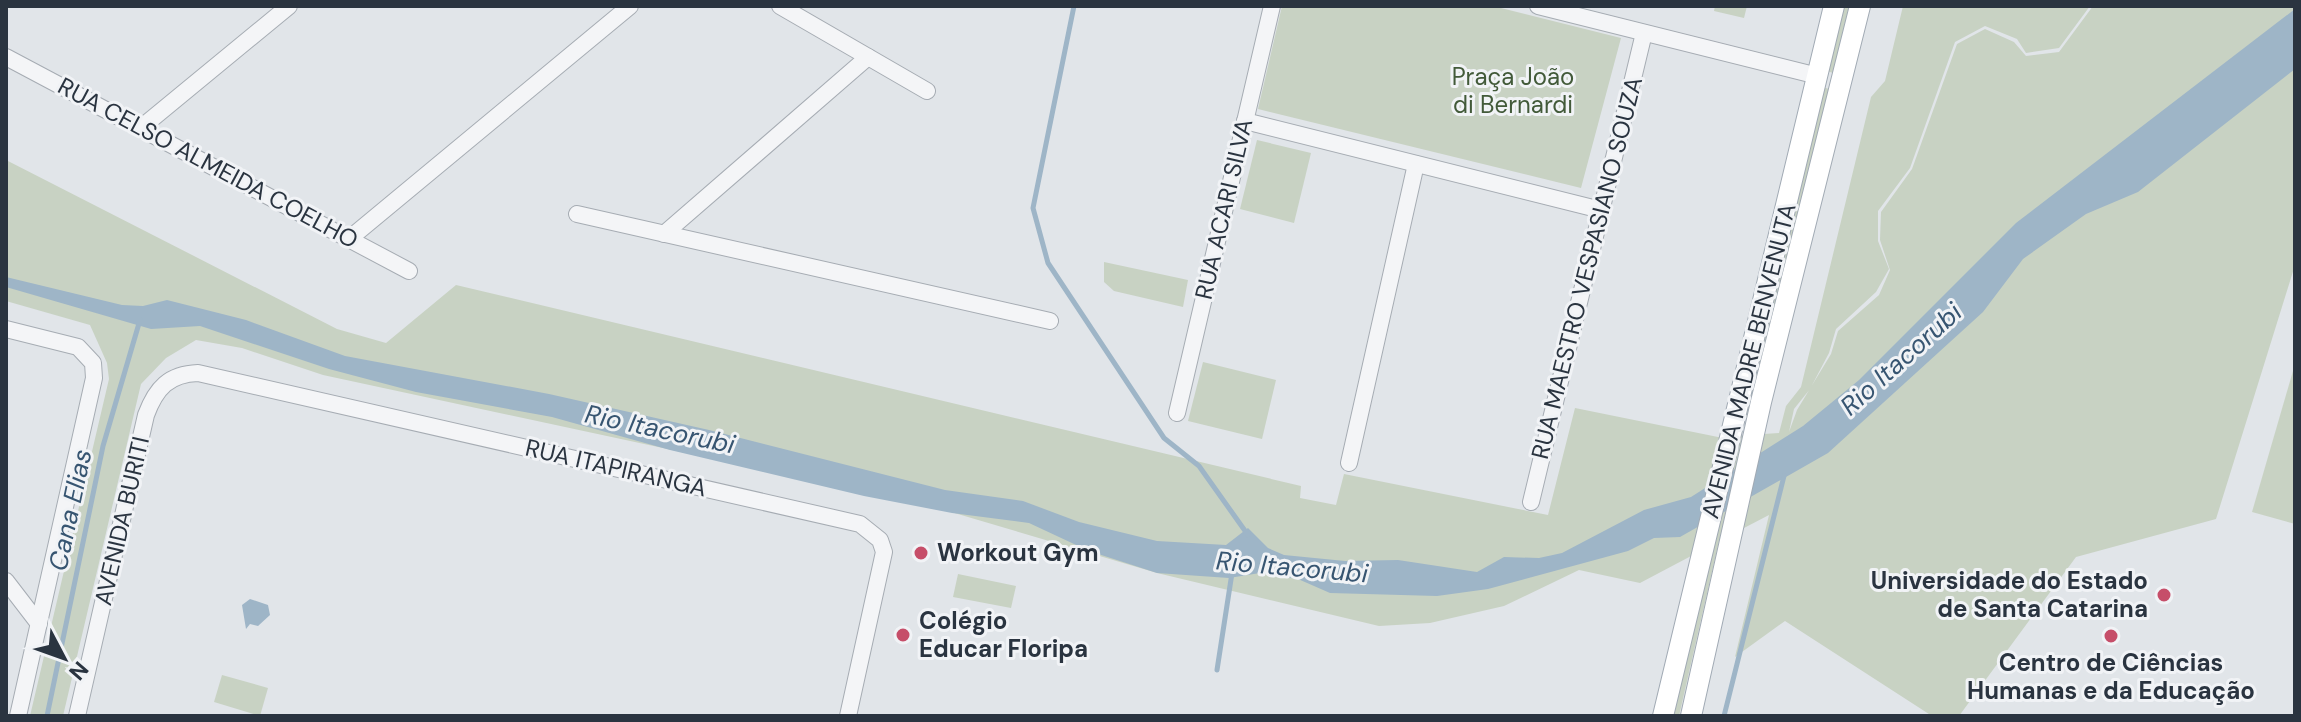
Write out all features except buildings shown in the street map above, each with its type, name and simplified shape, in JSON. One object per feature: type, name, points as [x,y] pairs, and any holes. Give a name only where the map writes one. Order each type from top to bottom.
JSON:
[{"type":"main road","name":"AVENIDA MADRE BENVENUTA","points":[[1663,716],[1834,6]]},
{"type":"main road","name":"AVENIDA MADRE BENVENUTA","points":[[1691,716],[1761,402],[1860,6]]},
{"type":"main road","points":[[1818,76],[1842,84]]},
{"type":"street","points":[[142,127],[289,6]]},
{"type":"street","points":[[349,239],[630,6]]},
{"type":"street","name":"RUA ACARI SILVA","points":[[1177,413],[1272,6]]},
{"type":"street","points":[[1538,6],[1818,76]]},
{"type":"street","points":[[784,8],[927,91]]},
{"type":"street","name":"RUA MAESTRO VESPASIANO SOUZA","points":[[1531,502],[1644,33]]},
{"type":"street","name":"RUA CELSO ALMEIDA COELHO","points":[[6,57],[409,271]]},
{"type":"street","points":[[664,234],[868,57]]},
{"type":"street","points":[[1245,121],[1601,210]]},
{"type":"street","points":[[1349,463],[1416,164]]},
{"type":"street","points":[[577,214],[1050,321]]},
{"type":"street","points":[[6,329],[78,347],[93,363],[92,399],[18,716]]},
{"type":"street","name":"RUA ITAPIRANGA","points":[[170,379],[198,373],[860,524],[880,540],[884,566],[848,716]]},
{"type":"street","name":"AVENIDA BURITI","points":[[77,716],[146,415],[159,388],[170,379]]},
{"type":"street","points":[[6,581],[39,624]]},
{"type":"green space","name":"Praça João di Bernardi","points":[[1282,6],[1493,6],[1621,38],[1581,188],[1258,109]]},
{"type":"green space","points":[[1715,6],[1747,6],[1744,18],[1714,11]]},
{"type":"green space","points":[[1843,6],[1849,6],[1833,73],[1827,71]]},
{"type":"green space","points":[[1903,6],[2090,6],[2059,48],[2026,53],[2017,39],[1985,26],[1955,42],[1910,168],[1878,211],[1878,241],[1889,269],[1876,292],[1836,329],[1829,353],[1812,386],[1831,354],[1838,331],[1879,295],[1890,270],[1880,240],[1881,212],[1912,169],[1957,44],[1985,29],[2014,42],[2026,56],[2059,52],[2093,6],[2295,6],[2295,265],[2216,519],[2076,557],[1959,716],[1932,716],[1785,621],[1735,657],[1769,515],[1719,541],[1679,716],[1670,716],[1710,546],[1640,583],[1579,570],[1504,606],[1430,623],[1379,626],[1157,573],[924,504],[323,375],[242,348],[196,340],[166,358],[141,384],[63,716],[30,716],[109,379],[107,363],[90,325],[6,301],[6,160],[337,329],[386,343],[456,285],[1301,486],[1300,498],[1336,505],[1344,474],[1548,515],[1575,408],[1718,437],[1779,433],[1786,406],[1801,387],[1871,97],[1885,81]],"holes":[[[1809,390],[1797,410],[1789,432],[1794,409]]]},
{"type":"green space","points":[[1823,87],[1829,89],[1749,419],[1743,418]]},
{"type":"green space","points":[[1257,140],[1311,153],[1294,223],[1240,209]]},
{"type":"green space","points":[[1104,262],[1188,280],[1183,307],[1114,291],[1104,282]]},
{"type":"green space","points":[[1203,362],[1276,380],[1262,439],[1188,421]]},
{"type":"green space","points":[[2295,364],[2295,524],[2252,512]]},
{"type":"green space","points":[[958,574],[1016,586],[1011,608],[953,597]]},
{"type":"green space","points":[[222,675],[268,688],[260,716],[214,702]]},
{"type":"water","name":"Rio Itacorubi","points":[[2295,9],[2295,69],[2138,192],[2086,214],[2023,259],[1983,312],[1828,453],[1680,537],[1654,538],[1628,551],[1488,589],[1437,596],[1330,593],[1298,579],[1260,573],[1229,578],[1157,573],[1089,551],[1029,523],[952,513],[864,496],[670,450],[552,417],[416,392],[329,369],[200,326],[151,329],[6,287],[6,277],[122,305],[143,306],[167,300],[246,320],[345,356],[549,394],[709,430],[945,490],[1023,501],[1079,522],[1157,541],[1226,545],[1248,528],[1268,548],[1284,555],[1345,561],[1398,560],[1477,572],[1504,557],[1539,558],[1562,553],[1644,510],[1691,497],[1803,426],[1859,380],[2016,223]]},
{"type":"water","points":[[250,599],[268,605],[270,615],[258,626],[250,624],[246,629],[242,605]]},
{"type":"waterway","name":"Rio Itacorubi","points":[[1074,6],[1033,208],[1048,263],[1164,438],[1199,466],[1248,535]]},
{"type":"waterway","name":"Cana Elias","points":[[47,716],[103,446],[140,320]]},
{"type":"waterway","points":[[1724,716],[1784,476]]},
{"type":"waterway","name":"Rio Itacorubi","points":[[1217,670],[1232,573]]},
{"type":"place","name":"Workout Gym","points":[[921,553]]},
{"type":"place","name":"Universidade do Estado de Santa Catarina","points":[[2164,595]]},
{"type":"place","name":"Colégio Educar Floripa","points":[[903,635]]},
{"type":"place","name":"Centro de Ciências Humanas e da Educação","points":[[2111,636]]}]
